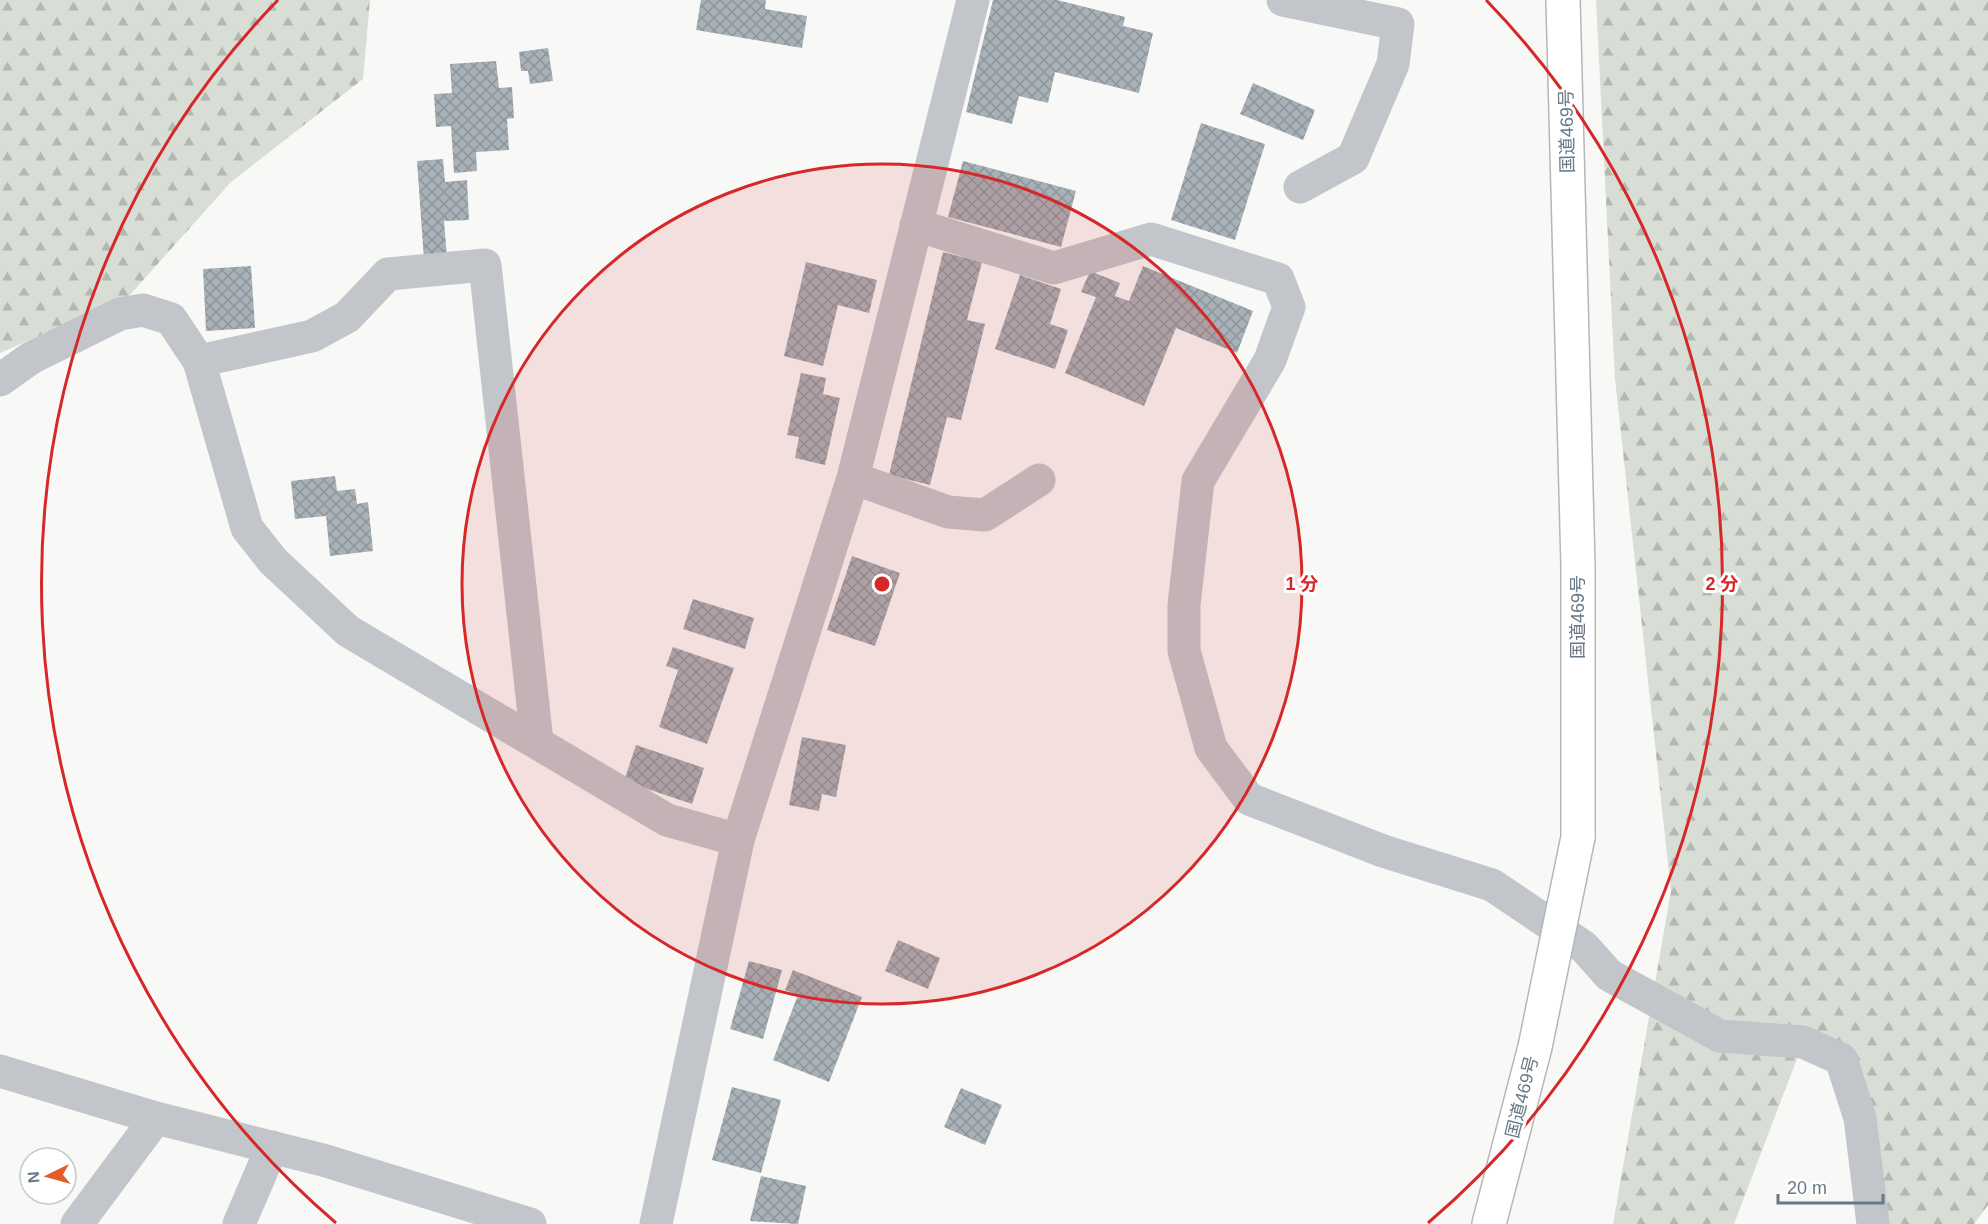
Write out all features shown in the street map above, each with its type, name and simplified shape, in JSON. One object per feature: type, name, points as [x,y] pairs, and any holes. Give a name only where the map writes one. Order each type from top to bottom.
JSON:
[{"type":"highway","name":"国道469号","points":[[1489,1224],[1535,1047],[1578,837],[1578,566],[1563,0]]},
{"type":"street","points":[[656,1224],[738,840],[853,478],[973,0]]},
{"type":"street","points":[[1283,0],[1398,24],[1393,64],[1353,158],[1300,187]]},
{"type":"street","points":[[916,225],[1054,268],[1151,238],[1278,279],[1289,307],[1270,360],[1198,481],[1184,605],[1184,651],[1211,747],[1249,799],[1383,851],[1492,885],[1584,947],[1609,975],[1720,1036],[1803,1042],[1841,1059],[1860,1118],[1873,1224]]},
{"type":"street","points":[[199,361],[312,336],[346,318],[388,274],[485,265],[537,742]]},
{"type":"street","points":[[0,380],[31,358],[120,314],[143,310],[171,319],[199,361],[247,528],[273,561],[348,631],[667,820],[738,840]]},
{"type":"street","points":[[853,478],[948,512],[985,515],[1039,480]]},
{"type":"street","points":[[0,1071],[156,1118],[323,1160],[530,1224]]},
{"type":"street","points":[[77,1224],[156,1118]]},
{"type":"street","points":[[239,1224],[272,1147]]},
{"type":"green space","points":[[0,0],[370,0],[363,79],[231,182],[129,296],[0,353]]},
{"type":"green space","points":[[1596,0],[1988,0],[1988,1205],[1974,1224],[1874,1224],[1845,1073],[1803,1043],[1734,1224],[1613,1224],[1671,891],[1615,379]]},
{"type":"building","points":[[701,0],[766,0],[765,9],[807,16],[802,48],[696,30]]},
{"type":"building","points":[[993,0],[1057,0],[1125,17],[1123,26],[1153,33],[1139,93],[1055,72],[1048,103],[1019,96],[1012,124],[966,112]]},
{"type":"building","points":[[548,48],[553,81],[530,84],[528,71],[521,71],[519,52]]},
{"type":"building","points":[[496,61],[499,88],[512,87],[514,118],[507,119],[509,150],[476,152],[477,171],[454,173],[451,126],[436,127],[434,94],[452,93],[450,64]]},
{"type":"building","points":[[1253,83],[1315,110],[1303,140],[1240,114]]},
{"type":"building","points":[[1201,123],[1265,144],[1235,240],[1171,220]]},
{"type":"building","points":[[443,159],[445,182],[467,180],[469,220],[444,221],[447,258],[424,260],[417,161]]},
{"type":"building","points":[[963,161],[1076,191],[1061,247],[948,217]]},
{"type":"building","points":[[943,252],[982,262],[967,320],[985,324],[961,420],[947,417],[930,485],[889,475]]},
{"type":"building","points":[[806,262],[877,280],[869,313],[838,305],[823,366],[784,356]]},
{"type":"building","points":[[251,266],[255,328],[206,331],[203,269]]},
{"type":"building","points":[[1143,266],[1253,311],[1237,353],[1176,328],[1144,406],[1065,373],[1096,297],[1081,292],[1090,271],[1120,283],[1115,296],[1129,301]]},
{"type":"building","points":[[1020,275],[1061,289],[1050,324],[1068,330],[1055,369],[995,349]]},
{"type":"building","points":[[801,373],[826,378],[823,394],[840,398],[825,465],[795,458],[799,437],[787,435]]},
{"type":"building","points":[[335,476],[337,491],[355,489],[357,504],[368,502],[373,551],[330,556],[326,516],[295,519],[291,481]]},
{"type":"building","points":[[852,556],[900,573],[875,646],[827,630]]},
{"type":"building","points":[[693,599],[754,618],[745,649],[683,629]]},
{"type":"building","points":[[673,647],[734,668],[707,744],[659,727],[678,670],[666,666]]},
{"type":"building","points":[[802,737],[846,745],[836,797],[822,794],[819,811],[789,805]]},
{"type":"building","points":[[636,745],[704,768],[692,804],[624,781]]},
{"type":"building","points":[[898,940],[940,958],[928,989],[885,971]]},
{"type":"building","points":[[749,961],[782,970],[763,1039],[730,1029]]},
{"type":"building","points":[[793,970],[862,997],[829,1082],[773,1060],[798,995],[785,990]]},
{"type":"building","points":[[732,1087],[781,1100],[761,1173],[712,1160]]},
{"type":"building","points":[[961,1088],[1002,1105],[985,1145],[944,1127]]},
{"type":"building","points":[[761,1176],[806,1186],[798,1224],[750,1221]]}]
